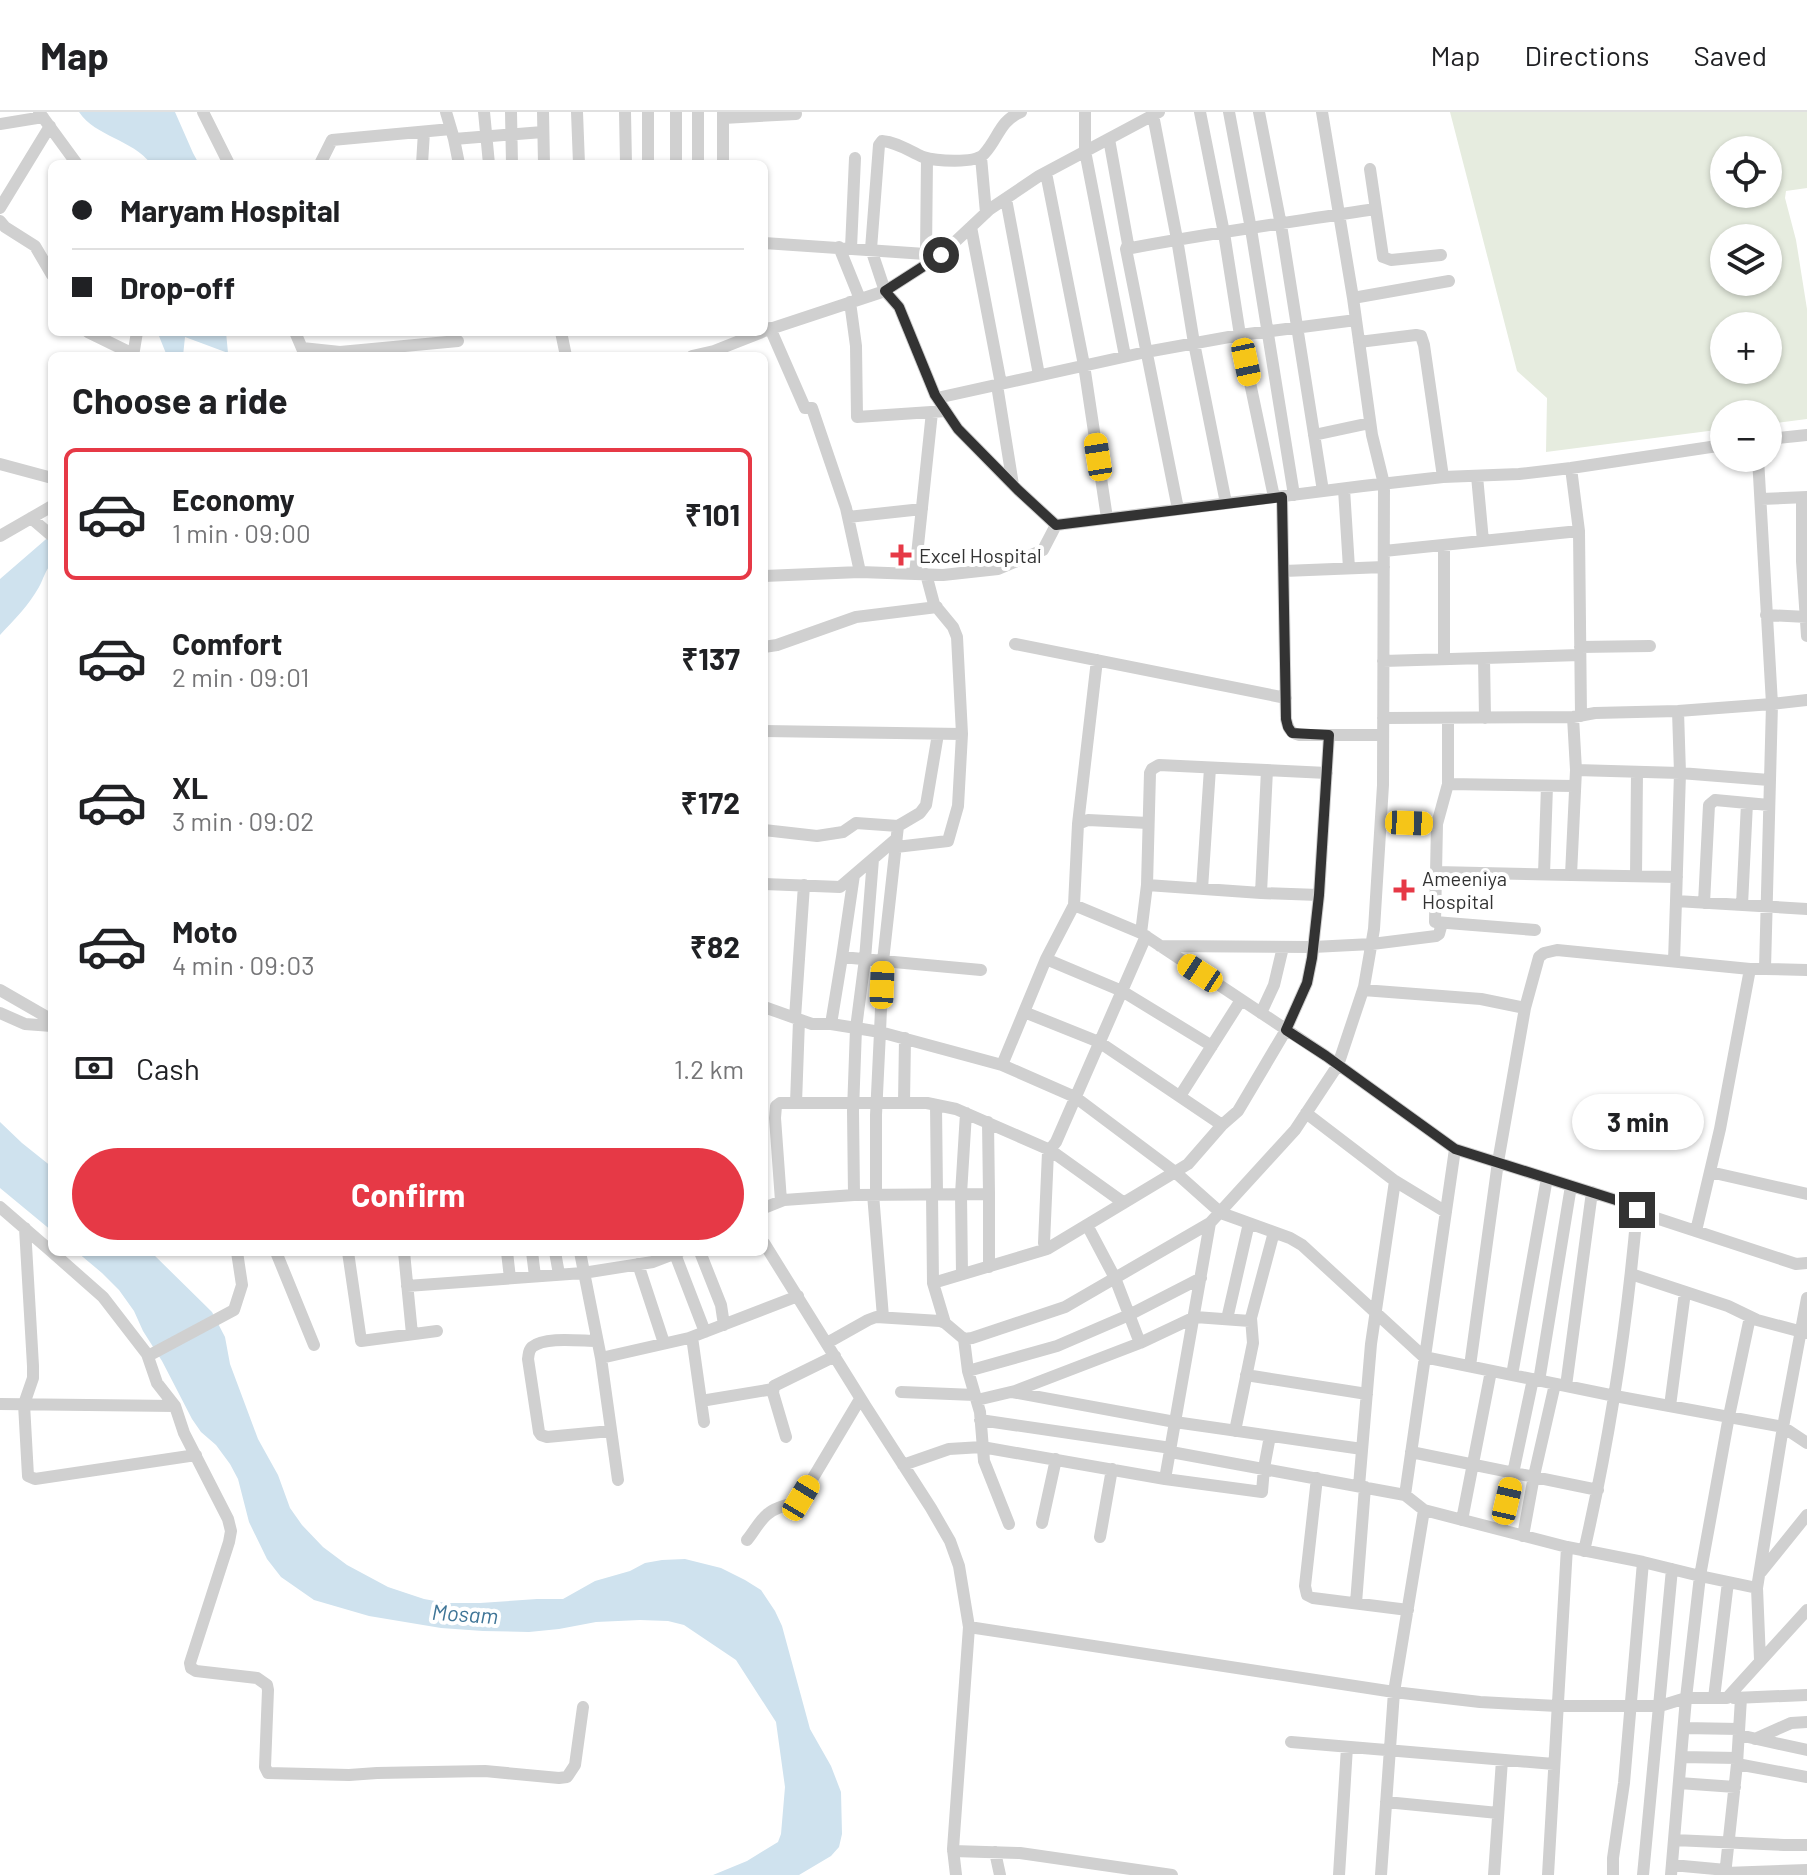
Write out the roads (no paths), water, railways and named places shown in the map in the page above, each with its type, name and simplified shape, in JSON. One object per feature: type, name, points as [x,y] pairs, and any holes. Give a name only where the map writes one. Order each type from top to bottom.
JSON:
[{"type":"street","points":[[203,112],[227,160]]},
{"type":"street","points":[[446,112],[458,160]]},
{"type":"street","points":[[484,112],[489,160]]},
{"type":"street","points":[[511,112],[512,160]]},
{"type":"street","points":[[543,112],[544,160]]},
{"type":"street","points":[[577,112],[579,160]]},
{"type":"street","points":[[625,112],[626,160]]},
{"type":"street","points":[[648,112],[648,160]]},
{"type":"street","points":[[676,112],[676,160]]},
{"type":"street","points":[[698,112],[698,160]]},
{"type":"street","points":[[986,213],[981,157],[1005,117],[1021,112]]},
{"type":"street","points":[[1085,112],[1085,151],[1125,356]]},
{"type":"street","points":[[1200,112],[1240,335],[1283,496]]},
{"type":"street","points":[[1229,112],[1267,331],[1283,496],[1286,719],[1292,733],[1383,735]]},
{"type":"street","points":[[1259,112],[1281,225],[1323,491]]},
{"type":"street","points":[[964,1339],[1065,1307],[1210,1223],[1295,1130],[1338,1065],[1363,990],[1372,944],[1381,822],[1384,484],[1370,423],[1322,112]]},
{"type":"street","points":[[723,160],[723,115],[796,114]]},
{"type":"street","points":[[768,330],[885,291],[941,255],[986,213],[1006,199],[1046,173],[1156,114],[1194,343],[1226,503]]},
{"type":"street","points":[[0,124],[44,119]]},
{"type":"street","points":[[44,119],[74,160]]},
{"type":"street","points":[[0,208],[44,119]]},
{"type":"street","points":[[422,160],[424,132]]},
{"type":"street","points":[[322,160],[332,140],[424,132],[486,136],[543,132]]},
{"type":"street","points":[[1109,139],[1128,244],[1126,249],[1178,509]]},
{"type":"street","points":[[981,157],[971,160],[927,158],[882,141],[879,145],[871,249],[885,291],[899,307],[937,398],[958,429],[1056,525]]},
{"type":"street","points":[[855,158],[845,248],[855,300],[857,417],[946,411]]},
{"type":"street","points":[[926,254],[927,158]]},
{"type":"street","points":[[1370,169],[1382,255],[1387,260],[1441,255]]},
{"type":"street","points":[[1046,173],[1084,365],[1107,518]]},
{"type":"street","points":[[1006,199],[1039,375]]},
{"type":"street","points":[[1126,249],[1375,209]]},
{"type":"street","points":[[0,221],[0,233]]},
{"type":"street","points":[[0,221],[35,246],[48,268]]},
{"type":"street","points":[[971,227],[999,384],[1013,485]]},
{"type":"street","points":[[768,243],[941,255]]},
{"type":"street","points":[[1353,298],[1449,281]]},
{"type":"street","points":[[937,398],[1194,343],[1356,320]]},
{"type":"street","points":[[768,335],[805,408],[812,408],[848,517],[860,572]]},
{"type":"street","points":[[96,336],[127,352]]},
{"type":"street","points":[[719,352],[755,336]]},
{"type":"street","points":[[1359,342],[1421,336],[1443,477]]},
{"type":"street","points":[[304,352],[340,352],[458,341]]},
{"type":"street","points":[[768,830],[817,836],[843,832],[856,823],[897,838],[948,841],[958,806],[962,734],[957,637],[932,600],[920,574],[922,509],[932,412]]},
{"type":"street","points":[[1314,435],[1370,423]]},
{"type":"street","points":[[1782,438],[1807,435]]},
{"type":"street","points":[[1056,525],[1443,477],[1571,468],[1710,447]]},
{"type":"street","points":[[0,464],[48,477]]},
{"type":"street","points":[[1571,468],[1579,531],[1580,651],[1571,875]]},
{"type":"street","points":[[1759,472],[1772,704],[1765,969]]},
{"type":"street","points":[[1477,476],[1483,541]]},
{"type":"street","points":[[1344,489],[1349,568]]},
{"type":"street","points":[[1761,499],[1804,498],[1807,636]]},
{"type":"street","points":[[0,536],[48,508]]},
{"type":"street","points":[[848,517],[922,509]]},
{"type":"street","points":[[31,518],[48,533]]},
{"type":"street","points":[[768,576],[860,572],[943,575],[998,569],[1043,550],[1056,525]]},
{"type":"street","points":[[1384,551],[1579,531]]},
{"type":"street","points":[[1444,545],[1444,659]]},
{"type":"street","points":[[1284,571],[1384,567]]},
{"type":"street","points":[[768,646],[856,617],[937,607]]},
{"type":"street","points":[[1766,615],[1806,617]]},
{"type":"street","points":[[1015,644],[1286,698]]},
{"type":"street","points":[[1383,661],[1484,658],[1650,646]]},
{"type":"street","points":[[1484,658],[1485,718]]},
{"type":"street","points":[[1002,1065],[1046,959],[1074,905],[1078,824],[1097,660]]},
{"type":"street","points":[[1383,718],[1577,716],[1807,700]]},
{"type":"street","points":[[1674,961],[1680,773],[1678,711]]},
{"type":"street","points":[[1448,718],[1448,784],[1437,824],[1435,922],[1535,930]]},
{"type":"street","points":[[768,731],[962,734]]},
{"type":"street","points":[[768,884],[840,887],[897,838],[926,805],[938,734]]},
{"type":"street","points":[[933,1283],[1047,1249],[1188,1164],[1238,1111],[1286,1030],[1307,983],[1319,895],[1329,735]]},
{"type":"street","points":[[1047,1249],[1044,1243],[1048,1152],[1056,1142],[1143,935],[1152,769],[1159,765],[1327,773]]},
{"type":"street","points":[[1202,889],[1210,768]]},
{"type":"street","points":[[1261,893],[1267,770]]},
{"type":"street","points":[[1576,770],[1769,780]]},
{"type":"street","points":[[1636,876],[1637,772]]},
{"type":"street","points":[[1448,784],[1574,786]]},
{"type":"street","points":[[1544,874],[1547,786]]},
{"type":"street","points":[[1704,903],[1709,805],[1715,800],[1769,805]]},
{"type":"street","points":[[1742,905],[1747,803]]},
{"type":"street","points":[[1078,824],[1088,820],[1148,823]]},
{"type":"street","points":[[1381,822],[1437,824]]},
{"type":"street","points":[[883,1317],[874,1194],[876,1102],[883,961],[897,838]]},
{"type":"street","points":[[854,1195],[856,1028],[873,859]]},
{"type":"street","points":[[1436,872],[1677,877]]},
{"type":"street","points":[[831,1024],[854,875]]},
{"type":"street","points":[[796,1103],[804,885]]},
{"type":"street","points":[[1147,885],[1319,895]]},
{"type":"street","points":[[1676,901],[1807,909]]},
{"type":"street","points":[[1074,905],[1143,935],[1338,1065],[1455,1149],[1616,1200],[1653,1217],[1796,1264],[1807,1263]]},
{"type":"street","points":[[1160,946],[1313,947],[1372,944],[1436,936],[1442,923]]},
{"type":"street","points":[[1261,1013],[1274,985],[1283,947]]},
{"type":"street","points":[[1470,1366],[1498,1162],[1525,1008],[1539,957],[1557,950],[1750,969],[1807,970]]},
{"type":"street","points":[[842,957],[981,970]]},
{"type":"street","points":[[1046,959],[1122,991],[1212,1046]]},
{"type":"street","points":[[1696,1231],[1750,969]]},
{"type":"street","points":[[0,990],[48,1023]]},
{"type":"street","points":[[1363,990],[1481,999],[1525,1008]]},
{"type":"street","points":[[1180,1096],[1241,1000]]},
{"type":"street","points":[[0,1004],[48,1023]]},
{"type":"street","points":[[768,1008],[812,1024],[880,1032],[1002,1065],[1075,1097],[1175,1172],[1221,1213],[1302,1245],[1424,1357],[1783,1427],[1807,1443]]},
{"type":"street","points":[[1024,1012],[1099,1042],[1222,1125]]},
{"type":"street","points":[[0,1013],[25,1024],[48,1024]]},
{"type":"street","points":[[904,1103],[905,1038]]},
{"type":"street","points":[[781,1201],[769,1119],[776,1106],[780,1103],[876,1102],[927,1103],[966,1113],[1050,1150],[1124,1203]]},
{"type":"street","points":[[936,1105],[933,1283],[945,1323],[964,1339],[980,1420],[985,1467],[1009,1524]]},
{"type":"street","points":[[962,1274],[961,1194],[966,1113]]},
{"type":"street","points":[[1306,1113],[1395,1181],[1446,1212]]},
{"type":"street","points":[[988,1122],[989,1267]]},
{"type":"street","points":[[1405,1495],[1455,1149]]},
{"type":"street","points":[[1710,1172],[1807,1194]]},
{"type":"street","points":[[1512,1375],[1547,1178]]},
{"type":"street","points":[[1356,1603],[1367,1394],[1375,1312],[1395,1181]]},
{"type":"street","points":[[1501,1530],[1536,1380],[1571,1186]]},
{"type":"street","points":[[1523,1536],[1534,1476],[1561,1385],[1592,1192]]},
{"type":"street","points":[[768,1206],[781,1201],[854,1195],[989,1194]]},
{"type":"street","points":[[0,1207],[48,1248]]},
{"type":"street","points":[[1584,1551],[1615,1396],[1637,1210]]},
{"type":"street","points":[[1165,1479],[1210,1223]]},
{"type":"street","points":[[1227,1319],[1249,1223]]},
{"type":"street","points":[[1087,1225],[1115,1278],[1140,1343]]},
{"type":"street","points":[[25,1228],[33,1372],[24,1404],[28,1476],[35,1479],[196,1455]]},
{"type":"street","points":[[1235,1431],[1254,1338],[1250,1321],[1274,1232]]},
{"type":"street","points":[[768,1249],[931,1508],[950,1541],[959,1566],[969,1627],[953,1851],[956,1875]]},
{"type":"street","points":[[57,1256],[103,1297],[151,1355],[157,1383],[175,1406],[184,1433],[228,1519],[231,1531],[229,1542],[190,1663],[196,1671],[257,1678],[267,1685],[265,1767],[268,1773],[349,1775],[485,1771],[567,1777],[575,1765],[583,1707]]},
{"type":"street","points":[[151,1355],[236,1307],[242,1285],[238,1256]]},
{"type":"street","points":[[278,1256],[314,1345]]},
{"type":"street","points":[[349,1256],[361,1341],[437,1331]]},
{"type":"street","points":[[404,1256],[412,1334]]},
{"type":"street","points":[[507,1256],[510,1278]]},
{"type":"street","points":[[532,1256],[535,1276]]},
{"type":"street","points":[[556,1256],[559,1274]]},
{"type":"street","points":[[581,1256],[601,1358],[618,1480]]},
{"type":"street","points":[[407,1286],[583,1273],[670,1256]]},
{"type":"street","points":[[678,1256],[705,1332]]},
{"type":"street","points":[[702,1256],[721,1305],[724,1325]]},
{"type":"street","points":[[640,1260],[664,1343]]},
{"type":"street","points":[[1631,1274],[1728,1306],[1750,1317],[1804,1332]]},
{"type":"street","points":[[968,1371],[1052,1348],[1129,1315],[1201,1278]]},
{"type":"street","points":[[1670,1406],[1685,1292]]},
{"type":"street","points":[[601,1358],[692,1337],[798,1296]]},
{"type":"street","points":[[1760,1660],[1757,1588],[1783,1427],[1804,1332],[1807,1298]]},
{"type":"street","points":[[827,1343],[868,1320],[883,1317],[945,1323]]},
{"type":"street","points":[[901,1392],[976,1397],[1012,1392],[1140,1343],[1195,1317],[1250,1321]]},
{"type":"street","points":[[1750,1317],[1700,1576],[1672,1870],[1807,1870]]},
{"type":"street","points":[[692,1337],[704,1422]]},
{"type":"street","points":[[597,1341],[550,1341],[529,1351],[539,1432],[547,1437],[611,1431]]},
{"type":"street","points":[[786,1437],[773,1389],[776,1384],[835,1356]]},
{"type":"street","points":[[1462,1520],[1491,1371]]},
{"type":"street","points":[[1246,1375],[1367,1394]]},
{"type":"street","points":[[701,1401],[773,1389]]},
{"type":"street","points":[[1012,1392],[1175,1422],[1362,1449]]},
{"type":"street","points":[[747,1540],[771,1511],[801,1498],[860,1399]]},
{"type":"street","points":[[0,1404],[175,1406]]},
{"type":"street","points":[[980,1420],[1171,1450],[1405,1495],[1424,1510],[1584,1551],[1757,1588]]},
{"type":"street","points":[[903,1465],[953,1448],[982,1447],[1165,1479],[1262,1492],[1270,1436]]},
{"type":"street","points":[[1411,1452],[1598,1490]]},
{"type":"street","points":[[1042,1523],[1056,1459]]},
{"type":"street","points":[[1100,1537],[1112,1469]]},
{"type":"street","points":[[1317,1478],[1307,1595],[1408,1610]]},
{"type":"street","points":[[1381,1875],[1394,1692],[1424,1510]]},
{"type":"street","points":[[1759,1575],[1807,1515]]},
{"type":"street","points":[[1548,1875],[1567,1547]]},
{"type":"street","points":[[1613,1875],[1643,1562]]},
{"type":"street","points":[[1643,1875],[1672,1569]]},
{"type":"street","points":[[1720,1698],[1728,1582]]},
{"type":"street","points":[[1720,1698],[1807,1610]]},
{"type":"street","points":[[969,1627],[1394,1692],[1480,1702],[1660,1706],[1686,1698],[1807,1695]]},
{"type":"street","points":[[1725,1872],[1741,1698]]},
{"type":"street","points":[[1684,1728],[1739,1732],[1755,1739],[1804,1749],[1806,1722],[1791,1723],[1755,1739]]},
{"type":"street","points":[[1291,1742],[1554,1764]]},
{"type":"street","points":[[1339,1875],[1347,1747]]},
{"type":"street","points":[[1681,1757],[1737,1761],[1807,1777]]},
{"type":"street","points":[[1494,1875],[1502,1760]]},
{"type":"street","points":[[1679,1783],[1735,1787]]},
{"type":"street","points":[[1386,1802],[1498,1813]]},
{"type":"street","points":[[1674,1840],[1807,1845]]},
{"type":"street","points":[[953,1851],[1020,1853],[1172,1875]]},
{"type":"street","points":[[995,1852],[1000,1875]]},
{"type":"water","points":[[79,112],[175,112],[197,160],[147,160],[86,120]]},
{"type":"water","points":[[159,336],[226,336],[228,352],[185,337],[183,352],[165,352]]},
{"type":"water","points":[[48,537],[48,569],[31,600],[0,635],[0,579]]},
{"type":"water","points":[[0,1122],[48,1164],[48,1228],[0,1188]]},
{"type":"water","name":"Mosam","points":[[82,1256],[155,1256],[212,1312],[225,1337],[230,1364],[258,1439],[278,1475],[290,1508],[323,1547],[347,1565],[388,1587],[446,1603],[563,1599],[595,1581],[630,1571],[645,1563],[685,1559],[721,1568],[761,1590],[782,1626],[810,1729],[831,1766],[841,1792],[842,1834],[839,1847],[831,1856],[799,1875],[713,1875],[747,1861],[778,1842],[785,1787],[776,1722],[736,1660],[684,1625],[640,1620],[596,1622],[529,1632],[441,1628],[369,1616],[314,1600],[281,1577],[267,1559],[249,1522],[238,1479],[230,1464],[192,1419],[134,1311],[102,1273]]},
{"type":"place","name":"Excel Hospital","points":[[901,555]]},
{"type":"place","name":"Ameeniya Hospital","points":[[1404,890]]}]
